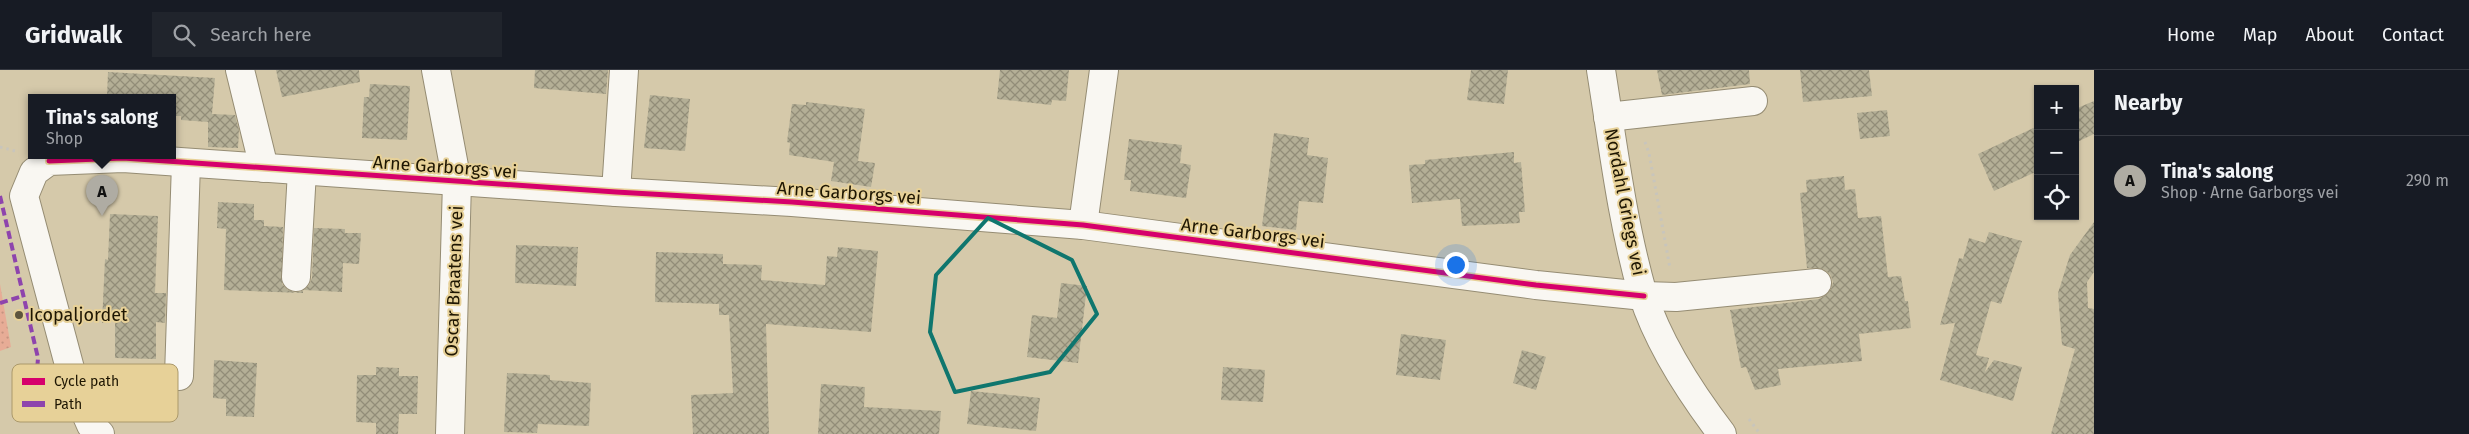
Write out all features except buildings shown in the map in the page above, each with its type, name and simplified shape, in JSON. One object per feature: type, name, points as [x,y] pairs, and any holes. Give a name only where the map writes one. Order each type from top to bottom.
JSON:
[{"type":"street","points":[[240,70],[264,168]]},
{"type":"street","name":"Oscar Braatens vei","points":[[436,70],[457,182],[450,434]]},
{"type":"street","points":[[616,192],[624,70]]},
{"type":"street","points":[[1083,225],[1104,70]]},
{"type":"street","name":"Nordahl Griegs vei","points":[[1601,70],[1629,234],[1644,296],[1674,362],[1722,434]]},
{"type":"street","points":[[1608,117],[1753,101]]},
{"type":"street","name":"Arne Garborgs vei","points":[[69,364],[24,196],[34,172],[49,161],[98,159]]},
{"type":"street","name":"Arne Garborgs vei","points":[[136,159],[457,182],[792,202],[1083,225],[1536,285],[1644,296],[1676,297],[1818,283]]},
{"type":"street","points":[[179,376],[186,163]]},
{"type":"street","points":[[296,277],[302,170]]},
{"type":"street","name":"Arne Garborgs vei","points":[[90,422],[100,434]]},
{"type":"highlighted area","points":[[988,218],[1072,260],[1097,314],[1050,372],[955,392],[930,332],[936,275]]},
{"type":"shaded area","points":[[0,284],[11,347],[0,351]]},
{"type":"marked path","points":[[0,196],[38,358],[38,364]]},
{"type":"marked path","points":[[0,303],[23,296]]},
{"type":"cycle path","points":[[49,161],[98,159]]},
{"type":"cycle path","points":[[138,159],[616,192],[792,202],[1083,225],[1536,285],[1644,296]]},
{"type":"place","name":"Tina's salong","points":[[102,216]]},
{"type":"place","name":"Icopaljordet","points":[[19,315]]}]
